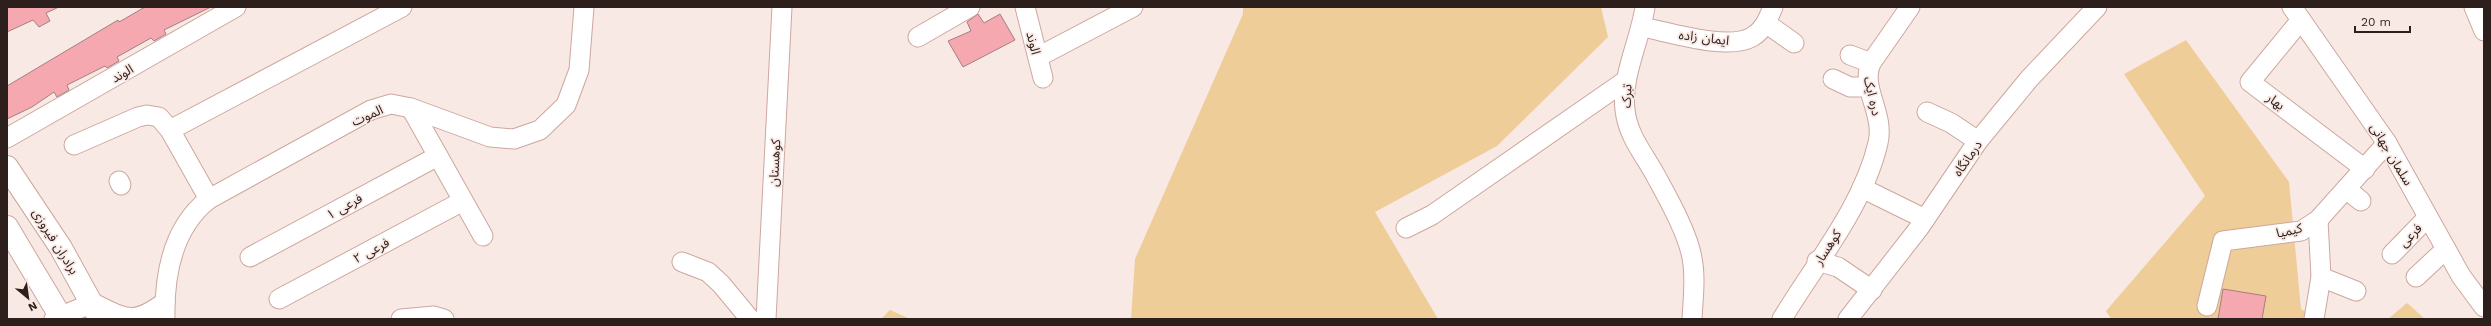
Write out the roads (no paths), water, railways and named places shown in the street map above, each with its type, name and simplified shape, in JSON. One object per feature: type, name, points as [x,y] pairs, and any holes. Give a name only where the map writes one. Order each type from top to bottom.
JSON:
[{"type":"main road","name":"برادران فیروزی","points":[[7,167],[62,248],[96,311]]},
{"type":"main road","points":[[7,227],[58,318]]},
{"type":"street","name":"الوند","points":[[7,138],[236,7]]},
{"type":"street","points":[[170,130],[402,7]]},
{"type":"street","name":"الموت","points":[[165,310],[172,255],[180,232],[194,211],[209,199],[370,110],[390,104],[411,108],[490,137],[514,139],[540,130],[566,105],[579,70],[584,7]]},
{"type":"street","name":"کوهستان","points":[[766,319],[782,7]]},
{"type":"street","points":[[918,37],[970,7]]},
{"type":"street","name":"الوند","points":[[1025,7],[1043,78]]},
{"type":"street","points":[[1038,57],[1133,7]]},
{"type":"street","name":"تبرک","points":[[1645,7],[1642,27],[1625,81],[1625,110],[1629,133],[1658,178],[1681,228],[1692,258],[1694,292],[1692,319]]},
{"type":"street","name":"دره ایک","points":[[1865,181],[1880,130],[1877,110],[1866,73],[1871,63],[1910,7]]},
{"type":"street","points":[[2474,7],[2484,31]]},
{"type":"street","name":"درمانگاه","points":[[1848,319],[1872,290],[1925,219],[1978,141],[2089,9]]},
{"type":"street","name":"سلمان جهانی","points":[[2296,14],[2387,143],[2461,276],[2484,307]]},
{"type":"street","name":"بهار","points":[[2296,14],[2250,82],[2365,169]]},
{"type":"street","points":[[1770,15],[1794,43]]},
{"type":"street","name":"ایمان زاده","points":[[1642,27],[1706,40],[1731,42],[1752,38],[1770,15]]},
{"type":"street","points":[[1850,55],[1871,63]]},
{"type":"street","points":[[1833,80],[1850,87],[1869,87]]},
{"type":"street","points":[[1406,228],[1432,215],[1625,81]]},
{"type":"street","points":[[411,108],[483,236]]},
{"type":"street","points":[[1927,112],[1951,123],[1978,141]]},
{"type":"street","points":[[74,144],[147,115],[159,117],[170,130],[209,199]]},
{"type":"street","name":"کیمیا","points":[[2207,306],[2223,241],[2301,231],[2318,220],[2387,143]]},
{"type":"street","name":"فرعی ۱","points":[[250,257],[438,156]]},
{"type":"street","points":[[1865,181],[1925,219]]},
{"type":"street","name":"کوهسار","points":[[1782,319],[1817,261],[1850,211],[1865,181]]},
{"type":"street","points":[[2346,189],[2361,201]]},
{"type":"street","name":"فرعی ۲","points":[[279,299],[463,201]]},
{"type":"street","name":"فرعی","points":[[2392,254],[2428,216]]},
{"type":"street","points":[[2314,319],[2321,277],[2318,220]]},
{"type":"street","points":[[2416,278],[2446,249]]},
{"type":"street","points":[[1817,261],[1838,267],[1872,290]]},
{"type":"street","points":[[682,262],[708,272],[721,284],[750,319]]},
{"type":"street","points":[[2321,277],[2356,291]]},
{"type":"street","points":[[58,318],[96,311],[136,318],[165,310]]},
{"type":"street","points":[[401,319],[434,316],[444,319]]}]
